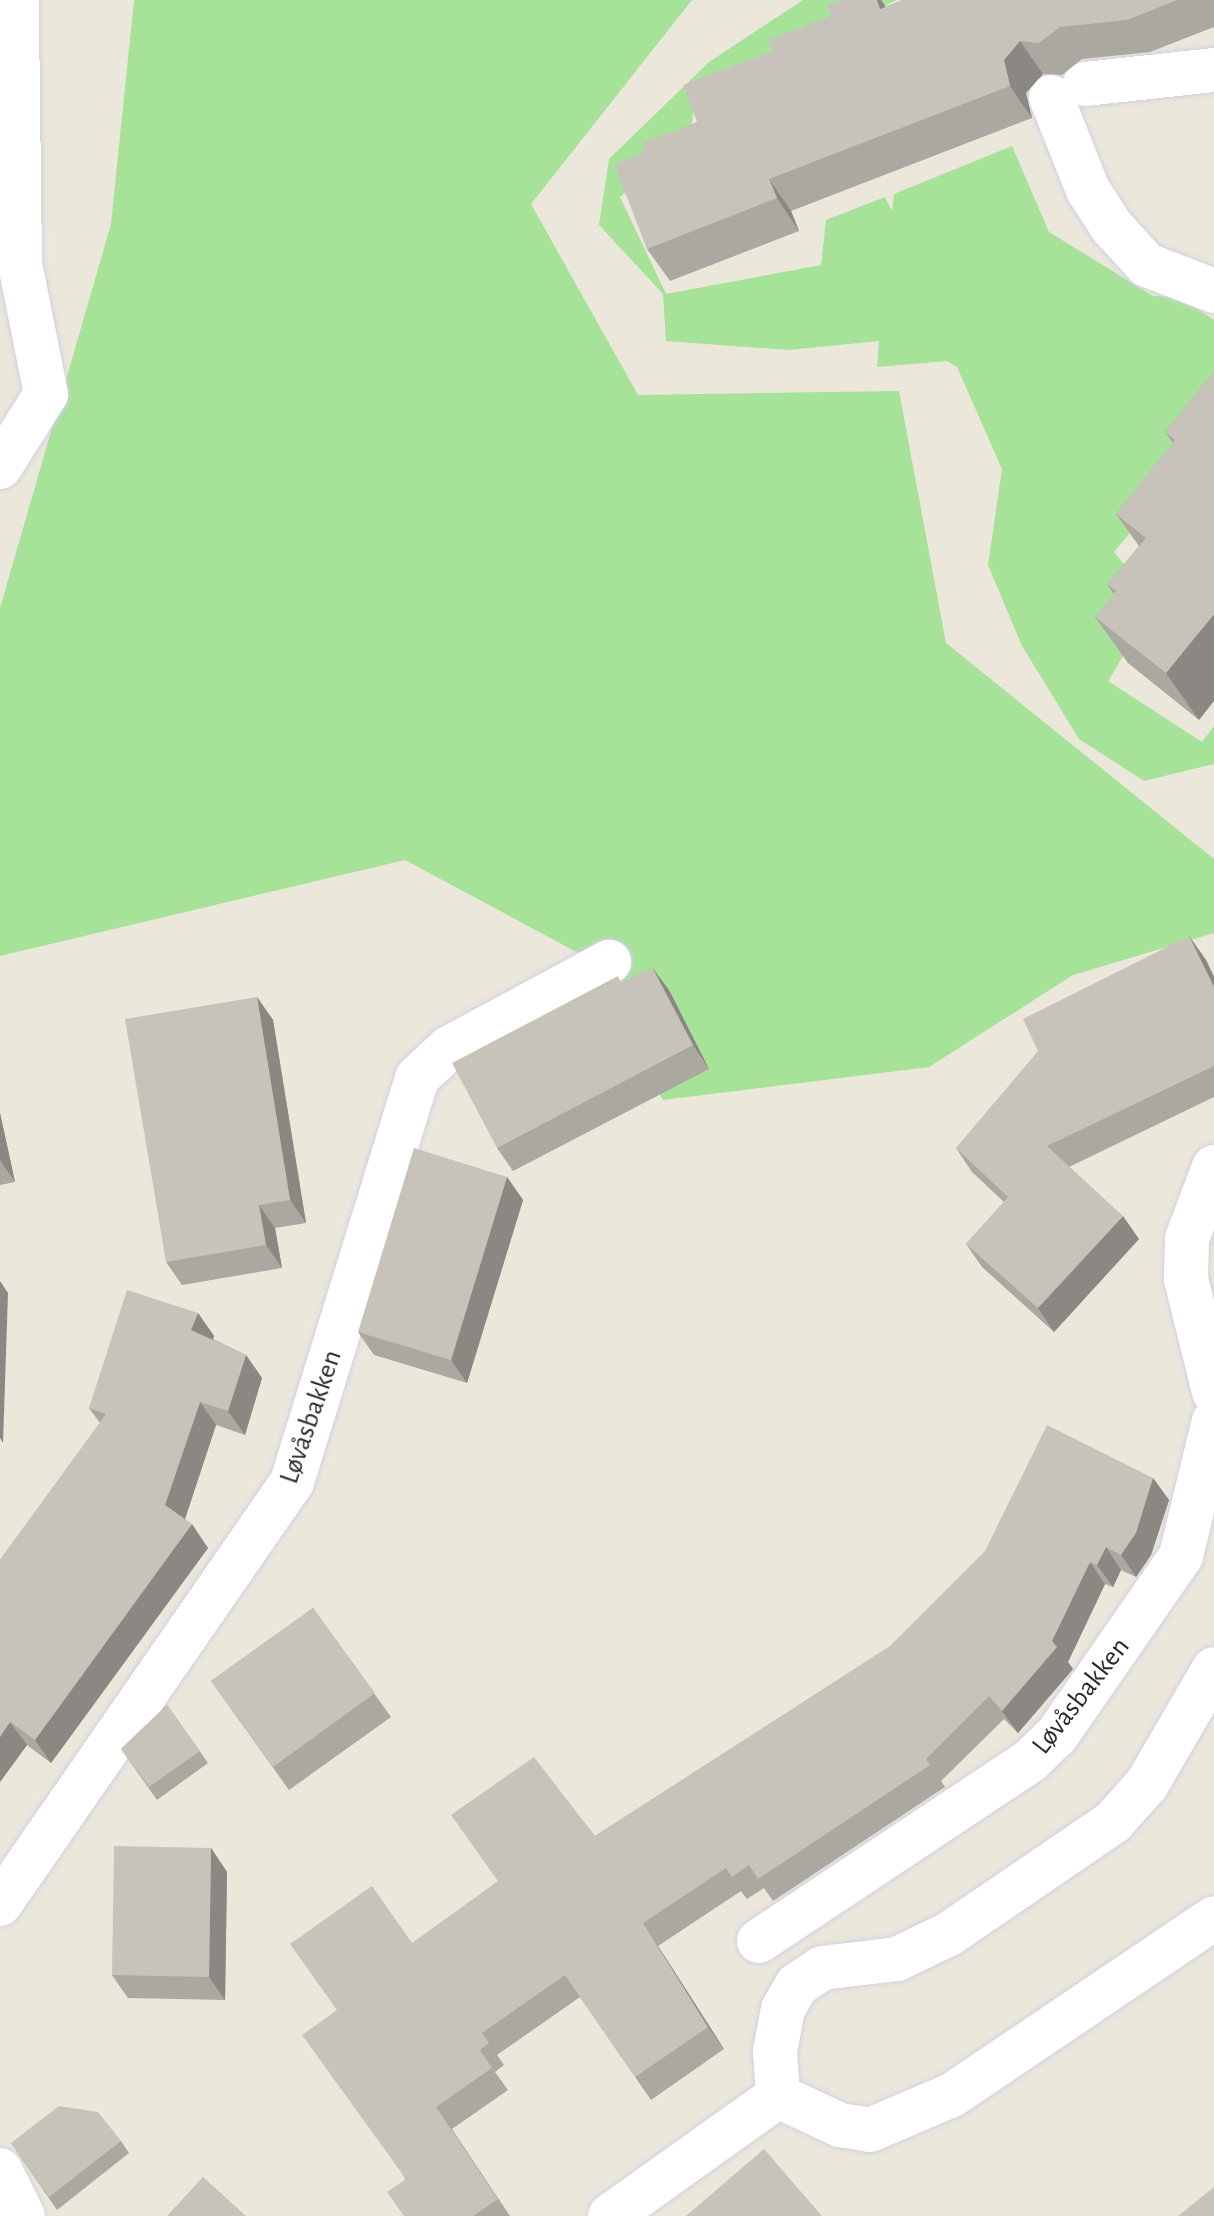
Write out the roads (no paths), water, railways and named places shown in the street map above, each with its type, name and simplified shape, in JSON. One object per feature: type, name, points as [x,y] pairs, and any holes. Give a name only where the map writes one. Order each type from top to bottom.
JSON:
[{"type":"street","points":[[0,467],[46,394],[20,264],[17,0]]},
{"type":"street","points":[[1214,70],[1068,90],[1088,190],[1112,227],[1147,265],[1214,291]]},
{"type":"street","name":"Løvåsbakken","points":[[0,1904],[292,1482],[417,1078],[449,1048],[609,962]]},
{"type":"street","points":[[1214,1167],[1187,1239],[1186,1279],[1214,1392]]},
{"type":"street","name":"Løvåsbakken","points":[[759,1941],[1030,1761],[1057,1735],[1181,1556],[1214,1421]]},
{"type":"street","points":[[778,2096],[775,2051],[783,2009],[797,1985],[822,1968],[897,1959],[949,1934],[1113,1822],[1147,1784],[1214,1669]]},
{"type":"street","points":[[778,2096],[840,2125],[870,2130],[965,2087],[1214,1918]]},
{"type":"street","points":[[610,2216],[778,2096]]},
{"type":"street","points":[[0,2170],[23,2216]]}]
